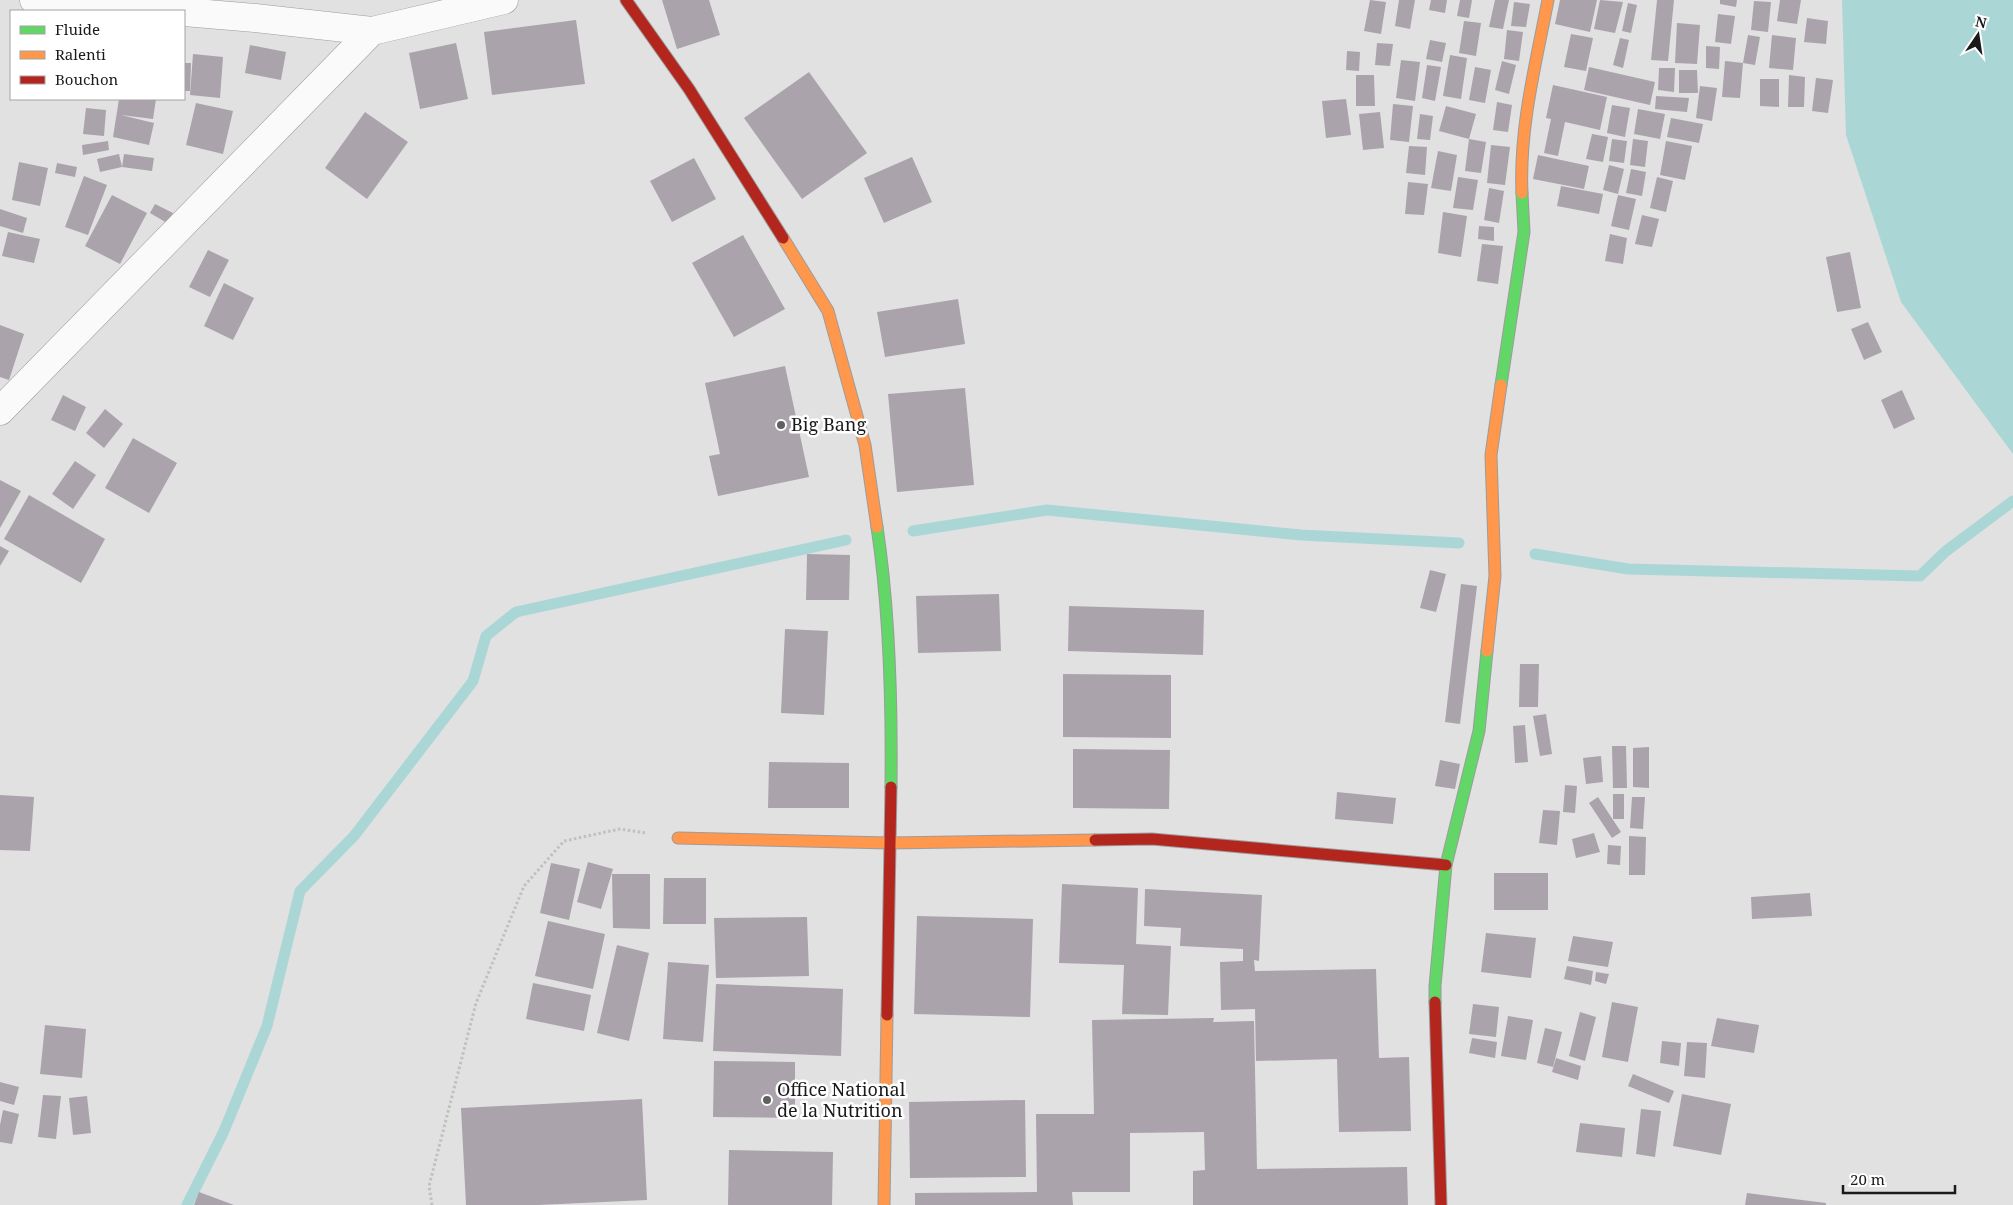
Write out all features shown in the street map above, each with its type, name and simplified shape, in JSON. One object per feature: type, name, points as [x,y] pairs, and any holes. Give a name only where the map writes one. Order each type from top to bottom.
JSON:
[{"type":"street","points":[[34,0],[161,10]]},
{"type":"street","points":[[185,12],[372,31],[504,0]]},
{"type":"street","points":[[626,0],[689,88],[828,311],[865,446],[883,568],[892,712],[884,1205]]},
{"type":"street","points":[[1441,1205],[1435,986],[1446,864],[1479,731],[1495,576],[1491,456],[1524,232],[1521,165],[1531,92],[1548,0]]},
{"type":"street","points":[[0,411],[372,31]]},
{"type":"street","points":[[678,838],[889,843],[1152,839],[1446,864]]},
{"type":"path","points":[[432,1205],[430,1186],[476,1003],[524,886],[564,841],[620,829],[678,838]]},
{"type":"water","points":[[1842,0],[2013,0],[2013,454],[1901,302],[1846,135]]},
{"type":"building","points":[[662,0],[709,0],[720,35],[677,49]]},
{"type":"building","points":[[1370,0],[1386,2],[1381,34],[1364,31]]},
{"type":"building","points":[[1399,0],[1415,0],[1410,29],[1395,26]]},
{"type":"building","points":[[1431,0],[1447,0],[1445,13],[1429,10]]},
{"type":"building","points":[[1460,0],[1472,0],[1469,18],[1457,16]]},
{"type":"building","points":[[1495,0],[1509,0],[1503,29],[1489,27]]},
{"type":"building","points":[[1560,0],[1597,0],[1590,32],[1555,24]]},
{"type":"building","points":[[1600,0],[1623,2],[1615,33],[1594,29]]},
{"type":"building","points":[[1657,0],[1674,0],[1668,61],[1651,60]]},
{"type":"building","points":[[1720,0],[1737,0],[1736,7],[1720,4]]},
{"type":"building","points":[[1780,0],[1801,0],[1797,24],[1777,21]]},
{"type":"building","points":[[1754,1],[1771,2],[1768,32],[1751,30]]},
{"type":"building","points":[[1514,2],[1530,4],[1526,27],[1511,26]]},
{"type":"building","points":[[1628,3],[1637,5],[1631,33],[1622,31]]},
{"type":"building","points":[[1718,14],[1735,16],[1731,44],[1715,42]]},
{"type":"building","points":[[1807,18],[1828,21],[1826,44],[1804,42]]},
{"type":"building","points":[[576,20],[585,84],[492,95],[484,32]]},
{"type":"building","points":[[1464,21],[1481,23],[1476,56],[1459,53]]},
{"type":"building","points":[[1677,23],[1700,25],[1697,64],[1675,63]]},
{"type":"building","points":[[1507,30],[1523,32],[1519,61],[1504,59]]},
{"type":"building","points":[[1571,34],[1593,38],[1586,71],[1564,67]]},
{"type":"building","points":[[1748,35],[1760,37],[1755,65],[1743,63]]},
{"type":"building","points":[[1772,35],[1796,38],[1793,70],[1769,68]]},
{"type":"building","points":[[1620,38],[1629,40],[1623,68],[1613,65]]},
{"type":"building","points":[[1430,40],[1446,43],[1442,62],[1426,59]]},
{"type":"building","points":[[456,43],[468,99],[420,109],[409,53]]},
{"type":"building","points":[[1377,43],[1393,44],[1390,66],[1375,65]]},
{"type":"building","points":[[250,45],[286,52],[281,80],[245,73]]},
{"type":"building","points":[[1706,46],[1720,47],[1719,69],[1706,68]]},
{"type":"building","points":[[1347,51],[1360,52],[1359,71],[1346,70]]},
{"type":"building","points":[[193,54],[223,57],[220,98],[190,95]]},
{"type":"building","points":[[1450,55],[1467,58],[1461,99],[1443,96]]},
{"type":"building","points":[[1401,60],[1420,62],[1415,101],[1396,98]]},
{"type":"building","points":[[1502,61],[1516,65],[1509,94],[1495,90]]},
{"type":"building","points":[[1725,61],[1743,63],[1740,98],[1722,97]]},
{"type":"building","points":[[185,63],[191,63],[190,91],[185,91]]},
{"type":"building","points":[[1427,65],[1441,67],[1435,101],[1422,98]]},
{"type":"building","points":[[1475,67],[1491,70],[1485,103],[1469,100]]},
{"type":"building","points":[[1589,67],[1655,82],[1650,105],[1584,90]]},
{"type":"building","points":[[1659,68],[1675,68],[1674,92],[1658,90]]},
{"type":"building","points":[[1679,70],[1697,70],[1698,93],[1679,93]]},
{"type":"building","points":[[809,72],[867,153],[802,199],[744,118]]},
{"type":"building","points":[[1356,75],[1374,75],[1375,106],[1356,106]]},
{"type":"building","points":[[1789,75],[1805,77],[1804,107],[1788,107]]},
{"type":"building","points":[[1816,78],[1833,80],[1828,113],[1812,111]]},
{"type":"building","points":[[1760,79],[1779,79],[1779,107],[1760,106]]},
{"type":"building","points":[[1553,85],[1607,97],[1600,130],[1565,122],[1558,156],[1544,153],[1551,119],[1546,118]]},
{"type":"building","points":[[1700,86],[1717,88],[1712,121],[1696,118]]},
{"type":"building","points":[[1656,96],[1689,98],[1687,112],[1655,109]]},
{"type":"building","points":[[1346,99],[1351,135],[1326,138],[1322,101]]},
{"type":"building","points":[[119,100],[156,100],[153,119],[121,115],[154,123],[149,145],[113,137]]},
{"type":"building","points":[[1497,102],[1512,105],[1508,132],[1493,130]]},
{"type":"building","points":[[196,103],[233,111],[223,154],[186,145]]},
{"type":"building","points":[[1393,104],[1413,106],[1409,142],[1390,140]]},
{"type":"building","points":[[1612,105],[1630,108],[1625,137],[1607,133]]},
{"type":"building","points":[[1446,106],[1476,114],[1469,139],[1439,131]]},
{"type":"building","points":[[86,108],[106,110],[104,136],[83,134]]},
{"type":"building","points":[[1638,109],[1665,114],[1660,139],[1634,134]]},
{"type":"building","points":[[365,112],[408,142],[367,199],[325,168]]},
{"type":"building","points":[[1380,112],[1384,148],[1363,150],[1359,114]]},
{"type":"building","points":[[1420,114],[1433,116],[1430,140],[1417,139]]},
{"type":"building","points":[[1671,118],[1703,124],[1699,143],[1667,137]]},
{"type":"building","points":[[1592,134],[1608,137],[1603,162],[1586,159]]},
{"type":"building","points":[[1469,139],[1486,142],[1481,173],[1465,171]]},
{"type":"building","points":[[1612,139],[1627,141],[1624,163],[1609,161]]},
{"type":"building","points":[[1633,139],[1648,141],[1645,167],[1630,165]]},
{"type":"building","points":[[108,141],[109,150],[83,155],[82,145]]},
{"type":"building","points":[[1666,141],[1692,146],[1685,180],[1660,175]]},
{"type":"building","points":[[1491,145],[1510,147],[1505,185],[1487,183]]},
{"type":"building","points":[[1409,146],[1427,147],[1425,175],[1406,173]]},
{"type":"building","points":[[1438,151],[1457,155],[1451,191],[1431,188]]},
{"type":"building","points":[[119,154],[122,167],[100,172],[97,159]]},
{"type":"building","points":[[124,154],[154,158],[152,171],[122,167]]},
{"type":"building","points":[[1538,155],[1589,166],[1584,189],[1533,179]]},
{"type":"building","points":[[912,157],[932,202],[884,223],[864,178]]},
{"type":"building","points":[[694,158],[716,199],[672,222],[650,181]]},
{"type":"building","points":[[19,162],[48,168],[40,206],[12,200]]},
{"type":"building","points":[[57,163],[77,167],[75,177],[55,173]]},
{"type":"building","points":[[1609,165],[1624,169],[1618,194],[1603,190]]},
{"type":"building","points":[[1631,169],[1646,172],[1642,196],[1626,193]]},
{"type":"building","points":[[84,176],[107,185],[88,235],[65,227]]},
{"type":"building","points":[[1458,177],[1478,180],[1473,210],[1453,208]]},
{"type":"building","points":[[1657,177],[1673,181],[1666,212],[1650,208]]},
{"type":"building","points":[[1408,182],[1428,184],[1424,215],[1405,214]]},
{"type":"building","points":[[1561,186],[1603,194],[1599,214],[1557,206]]},
{"type":"building","points":[[1489,188],[1504,191],[1499,223],[1484,220]]},
{"type":"building","points":[[112,195],[147,213],[120,264],[85,246]]},
{"type":"building","points":[[1618,195],[1636,199],[1629,230],[1611,226]]},
{"type":"building","points":[[155,204],[173,213],[167,223],[150,213]]},
{"type":"building","points":[[0,209],[27,218],[23,233],[0,226]]},
{"type":"building","points":[[1443,212],[1467,216],[1461,257],[1438,253]]},
{"type":"building","points":[[1642,215],[1659,219],[1652,247],[1635,244]]},
{"type":"building","points":[[1479,226],[1494,227],[1494,241],[1478,239]]},
{"type":"building","points":[[8,232],[40,239],[34,263],[2,256]]},
{"type":"building","points":[[1610,234],[1627,238],[1623,264],[1605,261]]},
{"type":"building","points":[[743,235],[785,309],[734,337],[692,263]]},
{"type":"building","points":[[1482,244],[1503,246],[1498,284],[1477,281]]},
{"type":"building","points":[[208,250],[229,260],[210,297],[189,287]]},
{"type":"building","points":[[1850,252],[1861,308],[1837,312],[1826,257]]},
{"type":"building","points":[[224,283],[254,298],[233,340],[204,326]]},
{"type":"building","points":[[958,299],[965,344],[885,357],[877,312]]},
{"type":"building","points":[[1868,322],[1882,352],[1864,360],[1851,329]]},
{"type":"building","points":[[0,325],[24,334],[9,380],[0,377]]},
{"type":"building","points":[[785,366],[809,477],[718,496],[709,456],[720,454],[705,383]]},
{"type":"building","points":[[965,388],[974,485],[897,492],[888,394]]},
{"type":"building","points":[[1902,390],[1915,419],[1894,429],[1881,400]]},
{"type":"building","points":[[63,395],[86,407],[75,431],[51,420]]},
{"type":"building","points":[[105,409],[123,424],[104,448],[86,433]]},
{"type":"building","points":[[133,438],[177,463],[149,513],[105,488]]},
{"type":"building","points":[[75,461],[96,475],[73,509],[52,494]]},
{"type":"building","points":[[0,480],[21,491],[0,528]]},
{"type":"building","points":[[29,495],[105,539],[81,583],[4,539]]},
{"type":"building","points":[[0,546],[9,551],[0,566]]},
{"type":"building","points":[[807,554],[850,555],[849,600],[806,600]]},
{"type":"building","points":[[1430,570],[1446,574],[1436,612],[1420,608]]},
{"type":"building","points":[[1461,584],[1477,586],[1460,724],[1445,722]]},
{"type":"building","points":[[999,594],[1001,651],[918,653],[916,596]]},
{"type":"building","points":[[1069,606],[1204,610],[1203,655],[1068,651]]},
{"type":"building","points":[[785,629],[828,631],[824,715],[781,713]]},
{"type":"building","points":[[1520,664],[1539,664],[1538,707],[1519,707]]},
{"type":"building","points":[[1063,674],[1171,675],[1171,738],[1063,737]]},
{"type":"building","points":[[1546,714],[1552,754],[1540,756],[1533,716]]},
{"type":"building","points":[[1525,725],[1528,762],[1515,763],[1513,726]]},
{"type":"building","points":[[1612,746],[1626,746],[1627,788],[1613,788]]},
{"type":"building","points":[[1649,747],[1649,788],[1633,787],[1633,748]]},
{"type":"building","points":[[1073,749],[1170,750],[1169,809],[1073,808]]},
{"type":"building","points":[[1601,756],[1603,782],[1586,784],[1583,758]]},
{"type":"building","points":[[1440,760],[1460,764],[1455,789],[1435,786]]},
{"type":"building","points":[[769,762],[849,763],[849,808],[768,808]]},
{"type":"building","points":[[1565,785],[1577,786],[1575,813],[1563,812]]},
{"type":"building","points":[[1337,792],[1396,798],[1393,824],[1335,819]]},
{"type":"building","points":[[1613,794],[1624,794],[1624,819],[1613,819]]},
{"type":"building","points":[[0,795],[34,797],[30,851],[0,850]]},
{"type":"building","points":[[1598,797],[1621,832],[1612,838],[1589,803]]},
{"type":"building","points":[[1632,797],[1645,797],[1643,829],[1630,828]]},
{"type":"building","points":[[1543,810],[1560,811],[1557,845],[1539,843]]},
{"type":"building","points":[[1594,833],[1600,852],[1576,858],[1572,839]]},
{"type":"building","points":[[1629,836],[1646,837],[1645,875],[1629,875]]},
{"type":"building","points":[[1608,845],[1621,846],[1620,865],[1607,864]]},
{"type":"building","points":[[588,862],[613,869],[601,909],[577,902]]},
{"type":"building","points":[[551,863],[580,869],[569,920],[540,913]]},
{"type":"building","points":[[1494,873],[1548,873],[1548,910],[1494,910]]},
{"type":"building","points":[[612,874],[650,874],[650,929],[613,928]]},
{"type":"building","points":[[664,878],[706,878],[706,924],[663,924]]},
{"type":"building","points":[[1062,884],[1138,888],[1136,944],[1171,946],[1168,1015],[1122,1014],[1124,965],[1059,963]]},
{"type":"building","points":[[1145,889],[1262,895],[1259,961],[1254,960],[1255,971],[1376,969],[1379,1058],[1409,1057],[1411,1131],[1339,1132],[1337,1059],[1256,1061],[1255,1009],[1221,1010],[1220,962],[1243,961],[1243,949],[1180,946],[1181,928],[1144,926]]},
{"type":"building","points":[[1810,893],[1812,916],[1752,919],[1751,897]]},
{"type":"building","points":[[917,916],[1033,919],[1030,1017],[914,1014]]},
{"type":"building","points":[[807,917],[809,976],[716,978],[714,918]]},
{"type":"building","points":[[548,921],[605,934],[593,989],[535,976]]},
{"type":"building","points":[[1486,933],[1536,938],[1531,978],[1481,972]]},
{"type":"building","points":[[1573,936],[1613,942],[1608,967],[1568,961]]},
{"type":"building","points":[[617,945],[649,953],[629,1041],[597,1033]]},
{"type":"building","points":[[668,962],[709,965],[703,1042],[663,1039]]},
{"type":"building","points":[[1567,966],[1593,971],[1591,985],[1564,979]]},
{"type":"building","points":[[1596,972],[1609,974],[1606,984],[1595,981]]},
{"type":"building","points":[[533,983],[591,995],[584,1031],[526,1019]]},
{"type":"building","points":[[716,984],[843,989],[841,1056],[713,1051]]},
{"type":"building","points":[[1612,1002],[1638,1007],[1628,1062],[1602,1057]]},
{"type":"building","points":[[1473,1004],[1499,1007],[1496,1037],[1469,1034]]},
{"type":"building","points":[[1580,1012],[1596,1017],[1585,1061],[1569,1056]]},
{"type":"building","points":[[1508,1016],[1533,1020],[1526,1060],[1501,1056]]},
{"type":"building","points":[[1214,1018],[1213,1022],[1254,1021],[1257,1169],[1407,1167],[1408,1205],[1193,1205],[1193,1171],[1205,1170],[1204,1132],[1130,1133],[1130,1192],[1072,1192],[1073,1205],[915,1205],[915,1193],[1037,1192],[1036,1114],[1094,1114],[1092,1020]]},
{"type":"building","points":[[1717,1018],[1759,1025],[1754,1053],[1711,1046]]},
{"type":"building","points":[[45,1025],[86,1029],[82,1078],[40,1074]]},
{"type":"building","points":[[1545,1028],[1562,1032],[1553,1067],[1537,1063]]},
{"type":"building","points":[[1472,1038],[1497,1042],[1495,1058],[1469,1053]]},
{"type":"building","points":[[1662,1041],[1681,1043],[1679,1066],[1660,1063]]},
{"type":"building","points":[[1687,1042],[1707,1043],[1705,1078],[1684,1076]]},
{"type":"building","points":[[1556,1058],[1581,1066],[1578,1080],[1552,1072]]},
{"type":"building","points":[[714,1061],[795,1062],[795,1118],[713,1117]]},
{"type":"building","points":[[1633,1074],[1674,1091],[1669,1103],[1628,1086]]},
{"type":"building","points":[[0,1082],[19,1087],[14,1105],[0,1101]]},
{"type":"building","points":[[1682,1094],[1731,1104],[1721,1155],[1673,1146]]},
{"type":"building","points":[[43,1095],[61,1096],[56,1139],[38,1137]]},
{"type":"building","points":[[87,1096],[91,1133],[73,1135],[69,1098]]},
{"type":"building","points":[[642,1099],[647,1200],[538,1205],[466,1205],[461,1108]]},
{"type":"building","points":[[1025,1100],[1026,1177],[910,1178],[909,1102]]},
{"type":"building","points":[[1641,1109],[1661,1111],[1655,1157],[1636,1154]]},
{"type":"building","points":[[3,1110],[19,1114],[12,1144],[0,1142],[0,1125]]},
{"type":"building","points":[[1580,1123],[1625,1128],[1622,1157],[1576,1152]]},
{"type":"building","points":[[729,1150],[833,1152],[832,1205],[728,1205]]},
{"type":"building","points":[[199,1192],[234,1205],[194,1205]]},
{"type":"building","points":[[1747,1193],[1826,1203],[1826,1205],[1745,1205]]},
{"type":"waterway","points":[[1535,554],[1628,569],[1920,576],[1946,551],[2013,501]]},
{"type":"waterway","points":[[913,531],[1047,510],[1301,535],[1459,543]]},
{"type":"waterway","points":[[187,1205],[224,1131],[267,1026],[300,891],[354,836],[473,681],[486,636],[516,612],[846,540]]},
{"type":"traffic: fast","points":[[1501,385],[1524,232],[1522,193]]},
{"type":"traffic: fast","points":[[877,527],[885,592],[889,657],[891,787]]},
{"type":"traffic: fast","points":[[1435,1002],[1446,865],[1479,731],[1487,651]]},
{"type":"traffic: slow","points":[[1522,193],[1523,144],[1526,120],[1548,0]]},
{"type":"traffic: slow","points":[[783,238],[828,311],[865,445],[877,527]]},
{"type":"traffic: slow","points":[[1487,651],[1495,576],[1491,455],[1501,385]]},
{"type":"traffic: slow","points":[[678,838],[889,843],[1095,840]]},
{"type":"traffic: slow","points":[[884,1205],[887,1015]]},
{"type":"traffic: jam","points":[[626,0],[689,89],[783,238]]},
{"type":"traffic: jam","points":[[887,1015],[891,787]]},
{"type":"traffic: jam","points":[[1095,840],[1152,839],[1446,865]]},
{"type":"traffic: jam","points":[[1435,1002],[1441,1205]]},
{"type":"place","name":"Big Bang","points":[[781,425]]},
{"type":"place","name":"Office National de la Nutrition","points":[[767,1100]]}]
